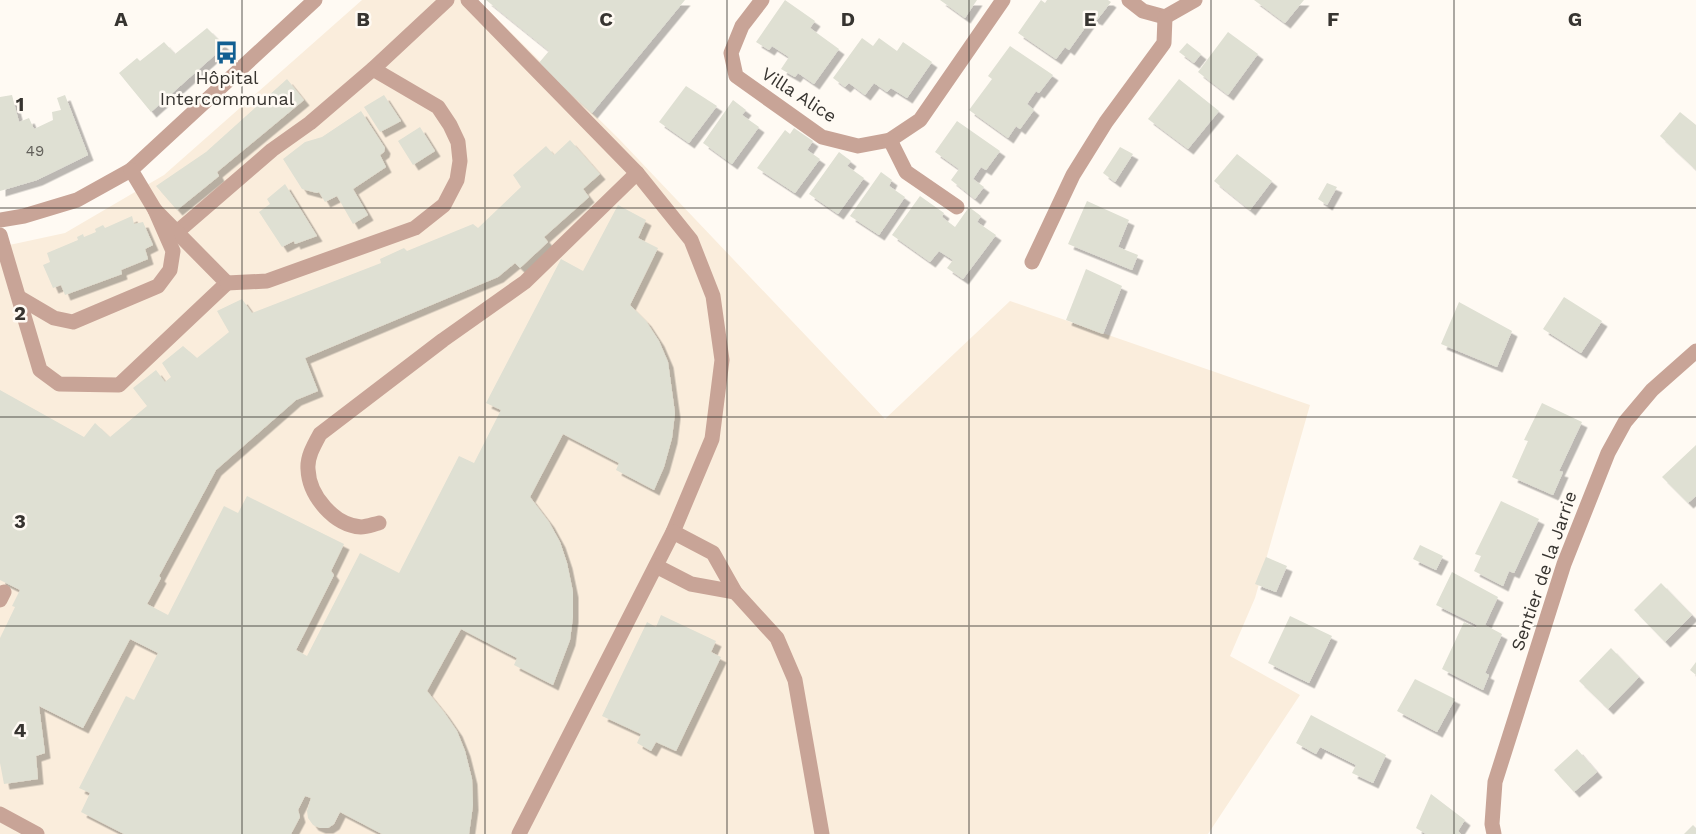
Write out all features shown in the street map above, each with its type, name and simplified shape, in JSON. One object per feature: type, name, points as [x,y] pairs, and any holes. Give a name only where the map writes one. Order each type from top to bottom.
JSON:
[{"type":"street","points":[[0,220],[24,216],[77,200],[131,170],[315,0]]},
{"type":"street","points":[[177,232],[272,150],[310,123],[373,69],[447,0]]},
{"type":"street","points":[[468,0],[637,173],[691,240],[713,296],[722,360],[712,439],[673,532],[519,834]]},
{"type":"street","name":"Villa Alice","points":[[762,0],[742,26],[731,53],[736,76],[822,137],[858,146],[890,140],[920,120],[1003,0]]},
{"type":"street","points":[[1129,0],[1143,11],[1165,17],[1195,0]]},
{"type":"street","points":[[1032,262],[1073,175],[1106,122],[1164,43],[1165,17]]},
{"type":"street","points":[[0,235],[40,370],[59,384],[120,385],[227,284],[267,281],[415,228],[444,205],[457,180],[460,160],[458,142],[450,125],[438,107],[373,69]]},
{"type":"street","points":[[890,140],[906,172],[957,207]]},
{"type":"street","points":[[20,298],[54,318],[74,322],[158,286],[170,270],[173,251],[155,210],[131,170]]},
{"type":"street","points":[[380,523],[362,527],[348,523],[327,511],[319,500],[312,487],[308,468],[311,451],[320,434],[443,340],[525,282],[637,173]]},
{"type":"street","points":[[155,210],[227,284]]},
{"type":"street","name":"Sentier de la Jarrie","points":[[1494,834],[1492,824],[1495,782],[1564,564],[1608,453],[1625,422],[1652,390],[1696,351]]},
{"type":"street","points":[[673,532],[713,553],[735,592],[777,638],[795,680],[822,834]]},
{"type":"street","points":[[656,566],[691,584],[735,592]]},
{"type":"street","points":[[0,814],[37,834]]},
{"type":"shaded area","points":[[362,0],[478,0],[619,139],[885,419],[1010,301],[1310,405],[1255,598],[1230,656],[1300,695],[1208,834],[0,834],[0,247],[65,233],[164,175]]},
{"type":"building","points":[[486,0],[685,0],[592,113],[538,64],[549,51]]},
{"type":"building","points":[[785,0],[815,21],[810,28],[839,49],[814,84],[798,73],[795,77],[781,69],[789,57],[772,46],[769,50],[756,42]]},
{"type":"building","points":[[940,0],[977,0],[965,18]]},
{"type":"building","points":[[1041,0],[1045,3],[1047,0],[1108,0],[1111,2],[1097,20],[1092,18],[1069,50],[1065,47],[1056,59],[1018,33]]},
{"type":"building","points":[[1254,0],[1304,0],[1285,23]]},
{"type":"building","points":[[207,28],[225,46],[151,112],[119,73],[137,58],[140,61],[164,42],[175,54]]},
{"type":"building","points":[[1228,32],[1258,54],[1228,95],[1198,72]]},
{"type":"building","points":[[862,38],[873,46],[879,38],[897,51],[903,42],[932,62],[907,98],[891,88],[887,92],[874,83],[865,95],[849,83],[845,87],[833,78]]},
{"type":"building","points":[[1187,43],[1201,54],[1194,63],[1179,52]]},
{"type":"building","points":[[1010,46],[1053,75],[1039,93],[1036,91],[1027,104],[1034,110],[1020,129],[1016,126],[1008,138],[969,110],[992,79],[988,76]]},
{"type":"building","points":[[287,79],[304,100],[217,172],[219,176],[177,210],[156,186],[206,152]]},
{"type":"building","points":[[1179,79],[1219,111],[1188,149],[1148,119]]},
{"type":"building","points":[[686,86],[717,106],[689,143],[659,122]]},
{"type":"building","points":[[12,95],[19,122],[29,118],[34,129],[53,120],[52,112],[61,110],[57,98],[65,95],[88,155],[37,180],[0,191],[0,97]]},
{"type":"building","points":[[384,95],[401,121],[380,132],[364,107]]},
{"type":"building","points":[[733,100],[746,110],[742,115],[759,127],[732,164],[703,143]]},
{"type":"building","points":[[361,111],[385,148],[380,155],[386,167],[353,189],[368,215],[353,224],[337,196],[325,202],[319,192],[302,189],[283,159],[305,142],[322,137]]},
{"type":"building","points":[[1680,112],[1696,125],[1696,170],[1660,136]]},
{"type":"building","points":[[957,121],[1000,151],[986,170],[981,167],[973,179],[984,187],[975,199],[951,180],[959,169],[935,152]]},
{"type":"building","points":[[420,127],[435,151],[413,165],[398,141]]},
{"type":"building","points":[[794,128],[813,141],[807,150],[820,159],[795,193],[757,168],[785,130],[790,134]]},
{"type":"building","points":[[570,140],[600,174],[583,189],[589,197],[544,237],[548,242],[520,268],[515,263],[498,277],[305,358],[318,391],[296,400],[216,470],[159,576],[161,578],[147,604],[168,615],[224,506],[238,513],[247,496],[344,544],[331,571],[334,575],[296,650],[307,656],[360,553],[399,573],[459,456],[474,463],[501,410],[486,403],[561,259],[583,271],[618,205],[646,220],[638,238],[658,248],[630,305],[646,321],[659,341],[668,362],[675,413],[672,438],[664,467],[654,490],[616,470],[619,463],[563,434],[530,497],[549,522],[560,542],[573,592],[570,640],[553,685],[514,665],[517,658],[461,629],[427,691],[457,731],[465,751],[472,779],[473,805],[469,834],[382,834],[340,812],[334,824],[328,828],[320,828],[313,825],[308,818],[307,811],[311,798],[305,796],[298,810],[300,817],[291,834],[124,834],[81,812],[90,793],[79,788],[126,696],[134,700],[158,653],[130,639],[83,728],[39,706],[45,753],[36,756],[38,779],[4,784],[0,763],[0,638],[15,607],[12,606],[20,590],[0,580],[0,390],[84,437],[95,423],[110,437],[147,406],[133,388],[156,370],[165,382],[171,377],[162,363],[183,346],[197,358],[229,332],[217,311],[242,299],[252,313],[381,263],[380,259],[404,248],[407,251],[473,224],[478,228],[521,187],[513,175],[546,146],[554,155]]},
{"type":"building","points":[[1120,147],[1133,154],[1115,182],[1103,173]]},
{"type":"building","points":[[839,152],[851,161],[847,166],[864,178],[838,214],[809,194]]},
{"type":"building","points":[[1237,154],[1272,181],[1250,210],[1214,181]]},
{"type":"building","points":[[881,172],[892,180],[889,186],[905,197],[879,235],[850,216]]},
{"type":"building","points":[[1327,183],[1337,187],[1327,205],[1318,199]]},
{"type":"building","points":[[285,184],[317,236],[295,244],[294,241],[282,247],[259,212],[270,204],[267,199]]},
{"type":"building","points":[[920,196],[944,213],[942,217],[955,227],[969,207],[981,216],[977,222],[996,235],[963,279],[947,268],[953,260],[939,251],[930,262],[892,235]]},
{"type":"building","points":[[1087,201],[1129,220],[1118,247],[1138,255],[1132,270],[1068,244]]},
{"type":"building","points":[[132,216],[134,224],[143,222],[153,245],[145,249],[148,259],[121,270],[122,274],[65,295],[61,285],[53,288],[43,265],[50,262],[47,253],[78,240],[77,237],[83,234],[84,237],[96,232],[95,229],[103,225],[105,228]]},
{"type":"building","points":[[1086,269],[1122,286],[1103,334],[1066,320]]},
{"type":"building","points":[[1564,297],[1602,321],[1581,353],[1543,329]]},
{"type":"building","points":[[1459,302],[1512,331],[1497,367],[1441,344]]},
{"type":"building","points":[[1542,403],[1582,422],[1559,471],[1563,472],[1553,495],[1512,477],[1528,441],[1524,440]]},
{"type":"building","points":[[1696,445],[1696,496],[1688,503],[1662,477]]},
{"type":"building","points":[[1501,501],[1539,519],[1514,573],[1509,571],[1503,586],[1474,571],[1481,556],[1475,554]]},
{"type":"building","points":[[1420,545],[1443,556],[1436,570],[1413,559]]},
{"type":"building","points":[[1266,557],[1287,566],[1276,592],[1255,584]]},
{"type":"building","points":[[1452,572],[1498,597],[1485,625],[1502,634],[1485,673],[1489,675],[1483,690],[1442,669],[1464,622],[1476,628],[1477,625],[1436,605]]},
{"type":"building","points":[[1661,583],[1692,615],[1665,642],[1634,610]]},
{"type":"building","points":[[661,615],[716,641],[711,652],[721,657],[676,751],[656,742],[651,751],[637,743],[641,734],[602,716],[647,622],[656,627]]},
{"type":"building","points":[[1290,616],[1332,636],[1309,683],[1268,663]]},
{"type":"building","points":[[1611,648],[1639,677],[1608,709],[1579,681]]},
{"type":"building","points":[[1696,662],[1696,675],[1690,670]]},
{"type":"building","points":[[1415,679],[1455,699],[1437,732],[1397,711]]},
{"type":"building","points":[[1311,715],[1386,755],[1373,783],[1352,773],[1356,765],[1320,747],[1316,754],[1296,743]]},
{"type":"building","points":[[1577,749],[1597,772],[1574,792],[1554,770]]},
{"type":"building","points":[[1431,794],[1465,820],[1458,831],[1461,834],[1426,834],[1416,828]]},
{"type":"building","points":[[1693,825],[1696,828],[1696,834],[1684,834]]},
{"type":"place","name":"Hôpital Intercommunal","points":[[227,52]]}]
